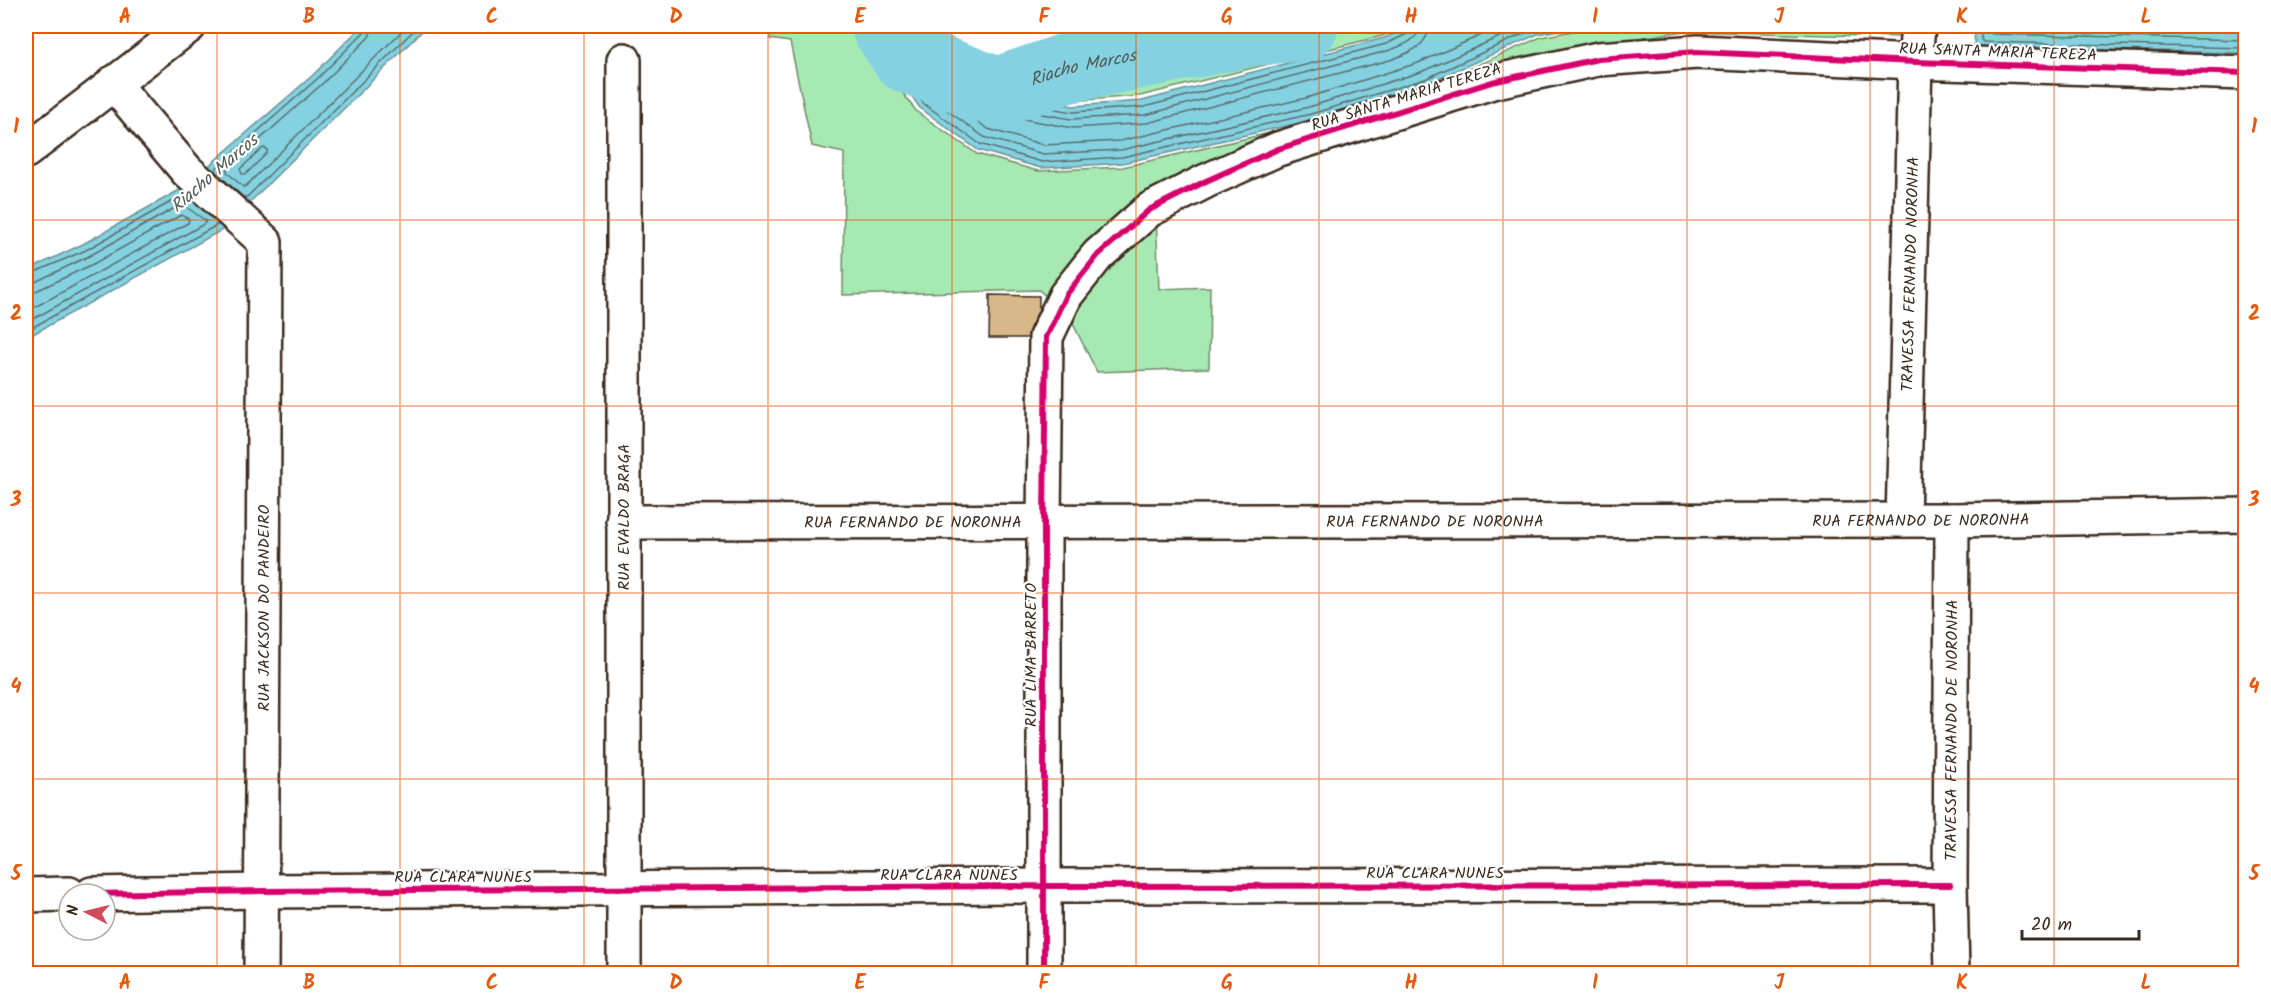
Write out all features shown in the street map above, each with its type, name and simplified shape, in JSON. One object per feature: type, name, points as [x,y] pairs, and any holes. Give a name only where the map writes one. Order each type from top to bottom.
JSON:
[{"type":"street","points":[[26,151],[189,26]]},
{"type":"street","name":"TRAVESSA FERNANDO NORONHA","points":[[1903,520],[1915,62],[1918,27]]},
{"type":"street","name":"RUA SANTA MARIA TEREZA","points":[[1046,337],[1066,295],[1098,255],[1149,210],[1206,181],[1278,149],[1492,82],[1598,58],[1698,52],[2246,73]]},
{"type":"street","name":"RUA EVALDO BRAGA","points":[[624,60],[624,974]]},
{"type":"street","name":"RUA JACKSON DO PANDEIRO","points":[[113,83],[187,171],[265,242],[261,974]]},
{"type":"street","name":"RUA LIMA BARRETO","points":[[1044,974],[1046,337]]},
{"type":"street","name":"RUA FERNANDO DE NORONHA","points":[[623,522],[1952,520],[2246,515]]},
{"type":"street","name":"TRAVESSA FERNANDO DE NORONHA","points":[[1952,520],[1950,885],[1952,974]]},
{"type":"street","name":"RUA CLARA NUNES","points":[[117,894],[1043,886],[1950,885]]},
{"type":"street","points":[[26,895],[57,894]]},
{"type":"green space","points":[[771,26],[857,26],[877,59],[917,112],[977,154],[1038,171],[1123,167],[1313,123],[1427,87],[1541,37],[1599,26],[1903,26],[1901,37],[1684,31],[1588,46],[1155,188],[1159,289],[1210,287],[1209,368],[1097,372],[1071,320],[1039,290],[843,295],[844,153],[812,146],[790,42],[770,39]]},
{"type":"green space","points":[[1067,26],[1405,26],[1382,36],[1140,96],[1071,101]]},
{"type":"water","points":[[362,26],[427,26],[245,207],[204,170],[313,75]]},
{"type":"water","points":[[861,26],[932,26],[977,74],[1017,96],[1073,106],[1142,101],[1384,38],[1412,26],[1580,26],[1538,34],[1426,84],[1312,120],[1123,163],[1041,168],[978,150],[920,108]]},
{"type":"water","points":[[1975,26],[2245,26],[2245,53],[1974,47]]},
{"type":"water","points":[[185,187],[233,224],[26,338],[26,271],[83,244]]},
{"type":"building","points":[[990,295],[1039,296],[1038,338],[989,338]]},
{"type":"waterway","name":"Riacho Marcos","points":[[886,26],[907,58],[997,92],[1064,69],[1254,31],[1303,26]]},
{"type":"cycle path","points":[[1044,974],[1046,337],[1066,295],[1098,255],[1149,210],[1206,181],[1278,149],[1492,82],[1598,59],[1698,52],[2246,73]]},
{"type":"cycle path","points":[[117,894],[1043,886],[1950,885]]}]
